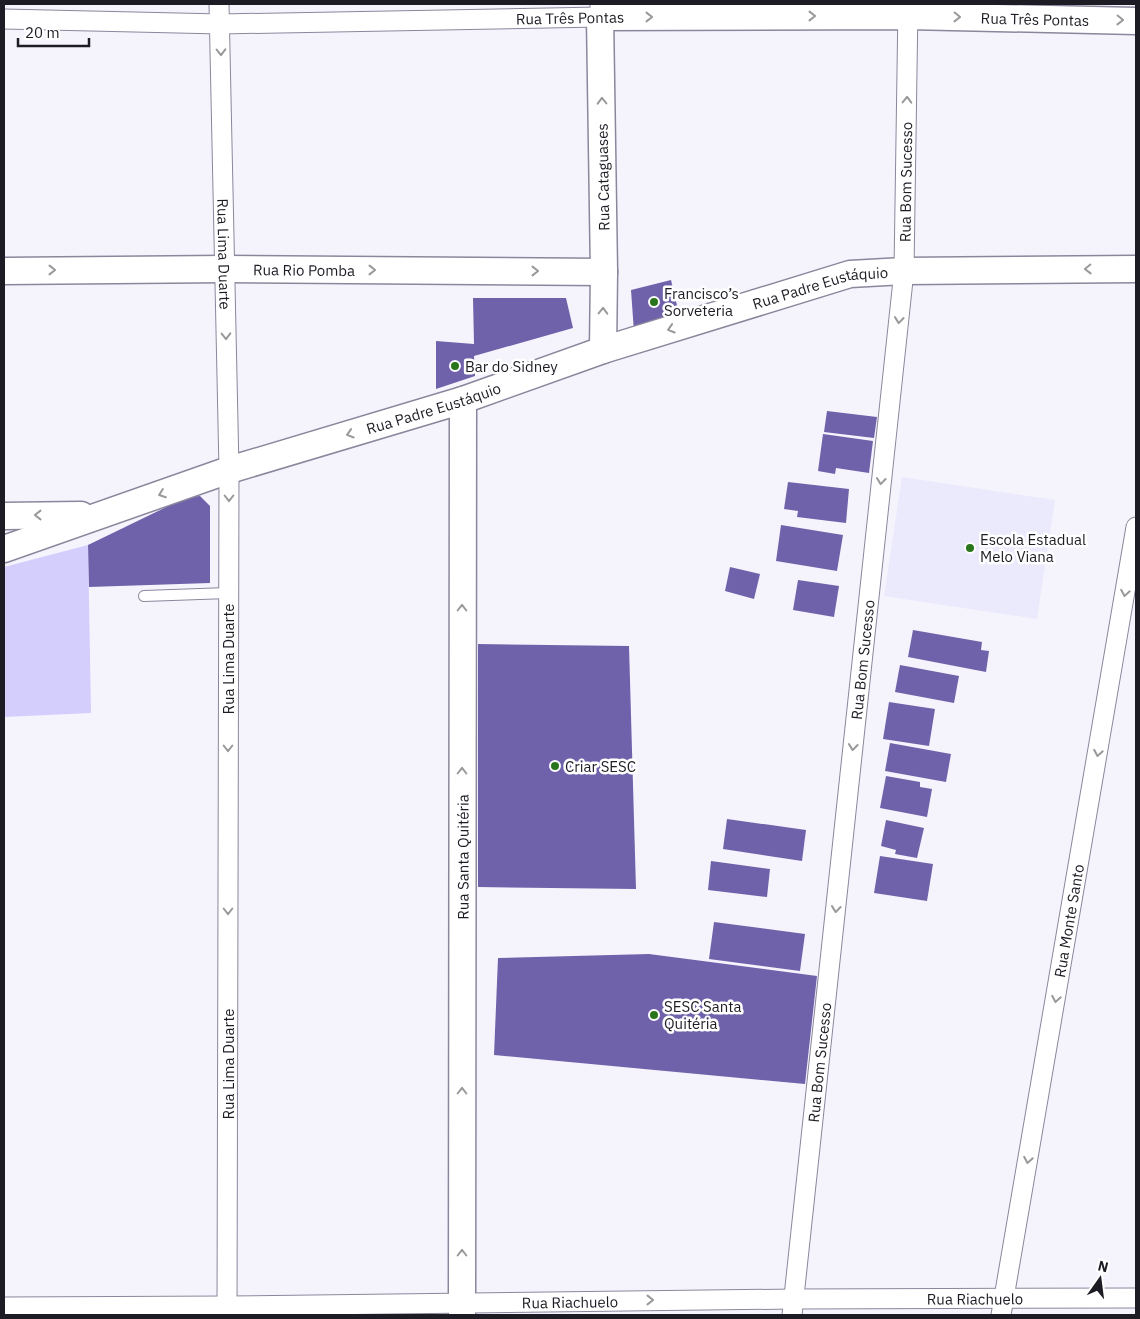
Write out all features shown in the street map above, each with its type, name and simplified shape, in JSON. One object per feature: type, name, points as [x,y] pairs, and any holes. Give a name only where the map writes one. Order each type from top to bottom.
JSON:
[{"type":"main road","name":"Rua Três Pontas","points":[[600,10],[908,10],[1136,21]]},
{"type":"main road","name":"Rua Cataguases","points":[[600,10],[604,272],[603,350]]},
{"type":"main road","name":"Rua Padre Eustáquio","points":[[4,549],[229,470],[463,400],[603,350],[850,274],[904,271],[1136,269]]},
{"type":"main road","name":"Rua Rio Pomba","points":[[4,271],[604,272]]},
{"type":"main road","name":"Rua Santa Quitéria","points":[[462,1309],[463,400]]},
{"type":"main road","points":[[4,516],[105,515]]},
{"type":"street","name":"Rua Lima Duarte","points":[[219,4],[229,470],[227,1311]]},
{"type":"street","name":"Rua Três Pontas","points":[[4,19],[220,24],[600,10]]},
{"type":"street","name":"Rua Bom Sucesso","points":[[793,1307],[904,271],[908,10]]},
{"type":"street","name":"Rua Monte Santo","points":[[1003,1307],[1136,527]]},
{"type":"street","name":"Rua Riachuelo","points":[[4,1306],[227,1311],[1003,1307],[1136,1298]]},
{"type":"lane","points":[[144,596],[228,593]]},
{"type":"shaded area","name":"Escola Estadual Melo Viana","points":[[902,477],[1055,500],[1037,619],[884,596]]},
{"type":"shaded area","points":[[88,545],[91,713],[4,717],[4,567]]},
{"type":"building","name":"Francisco’s Sorveteria","points":[[671,280],[679,314],[634,332],[631,290]]},
{"type":"building","points":[[473,298],[566,298],[573,328],[474,356],[475,376],[436,389],[436,341],[474,344]]},
{"type":"building","points":[[827,411],[877,417],[874,438],[824,432]]},
{"type":"building","points":[[823,434],[873,441],[869,473],[836,468],[835,474],[818,471]]},
{"type":"building","points":[[788,482],[849,489],[846,523],[797,517],[798,511],[784,509]]},
{"type":"building","points":[[200,496],[210,506],[210,583],[89,587],[88,545],[187,497]]},
{"type":"building","points":[[781,525],[843,535],[837,571],[776,561]]},
{"type":"building","points":[[730,567],[760,574],[754,599],[725,591]]},
{"type":"building","points":[[798,580],[839,586],[834,617],[793,610]]},
{"type":"building","points":[[913,630],[982,642],[981,650],[989,651],[986,672],[908,657]]},
{"type":"building","name":"Criar SESC","points":[[478,644],[629,646],[636,889],[478,887]]},
{"type":"building","points":[[900,665],[959,676],[954,703],[895,692]]},
{"type":"building","points":[[889,702],[935,709],[929,746],[883,739]]},
{"type":"building","points":[[890,743],[951,754],[946,782],[885,771]]},
{"type":"building","points":[[886,776],[920,782],[920,787],[932,789],[927,817],[880,808]]},
{"type":"building","points":[[727,819],[806,830],[802,861],[723,849]]},
{"type":"building","points":[[886,820],[924,828],[917,858],[895,854],[896,850],[881,846]]},
{"type":"building","points":[[880,856],[933,864],[927,901],[874,893]]},
{"type":"building","points":[[711,861],[770,869],[767,897],[708,890]]},
{"type":"building","points":[[714,922],[805,934],[800,971],[709,959]]},
{"type":"building","name":"SESC Santa Quitéria","points":[[649,954],[817,976],[805,1084],[494,1055],[498,958]]},
{"type":"place","name":"Francisco’s Sorveteria","points":[[654,302]]},
{"type":"place","name":"Bar do Sidney","points":[[455,366]]},
{"type":"place","name":"Escola Estadual Melo Viana","points":[[970,548]]},
{"type":"place","name":"Criar SESC","points":[[555,766]]},
{"type":"place","name":"SESC Santa Quitéria","points":[[654,1015]]}]
